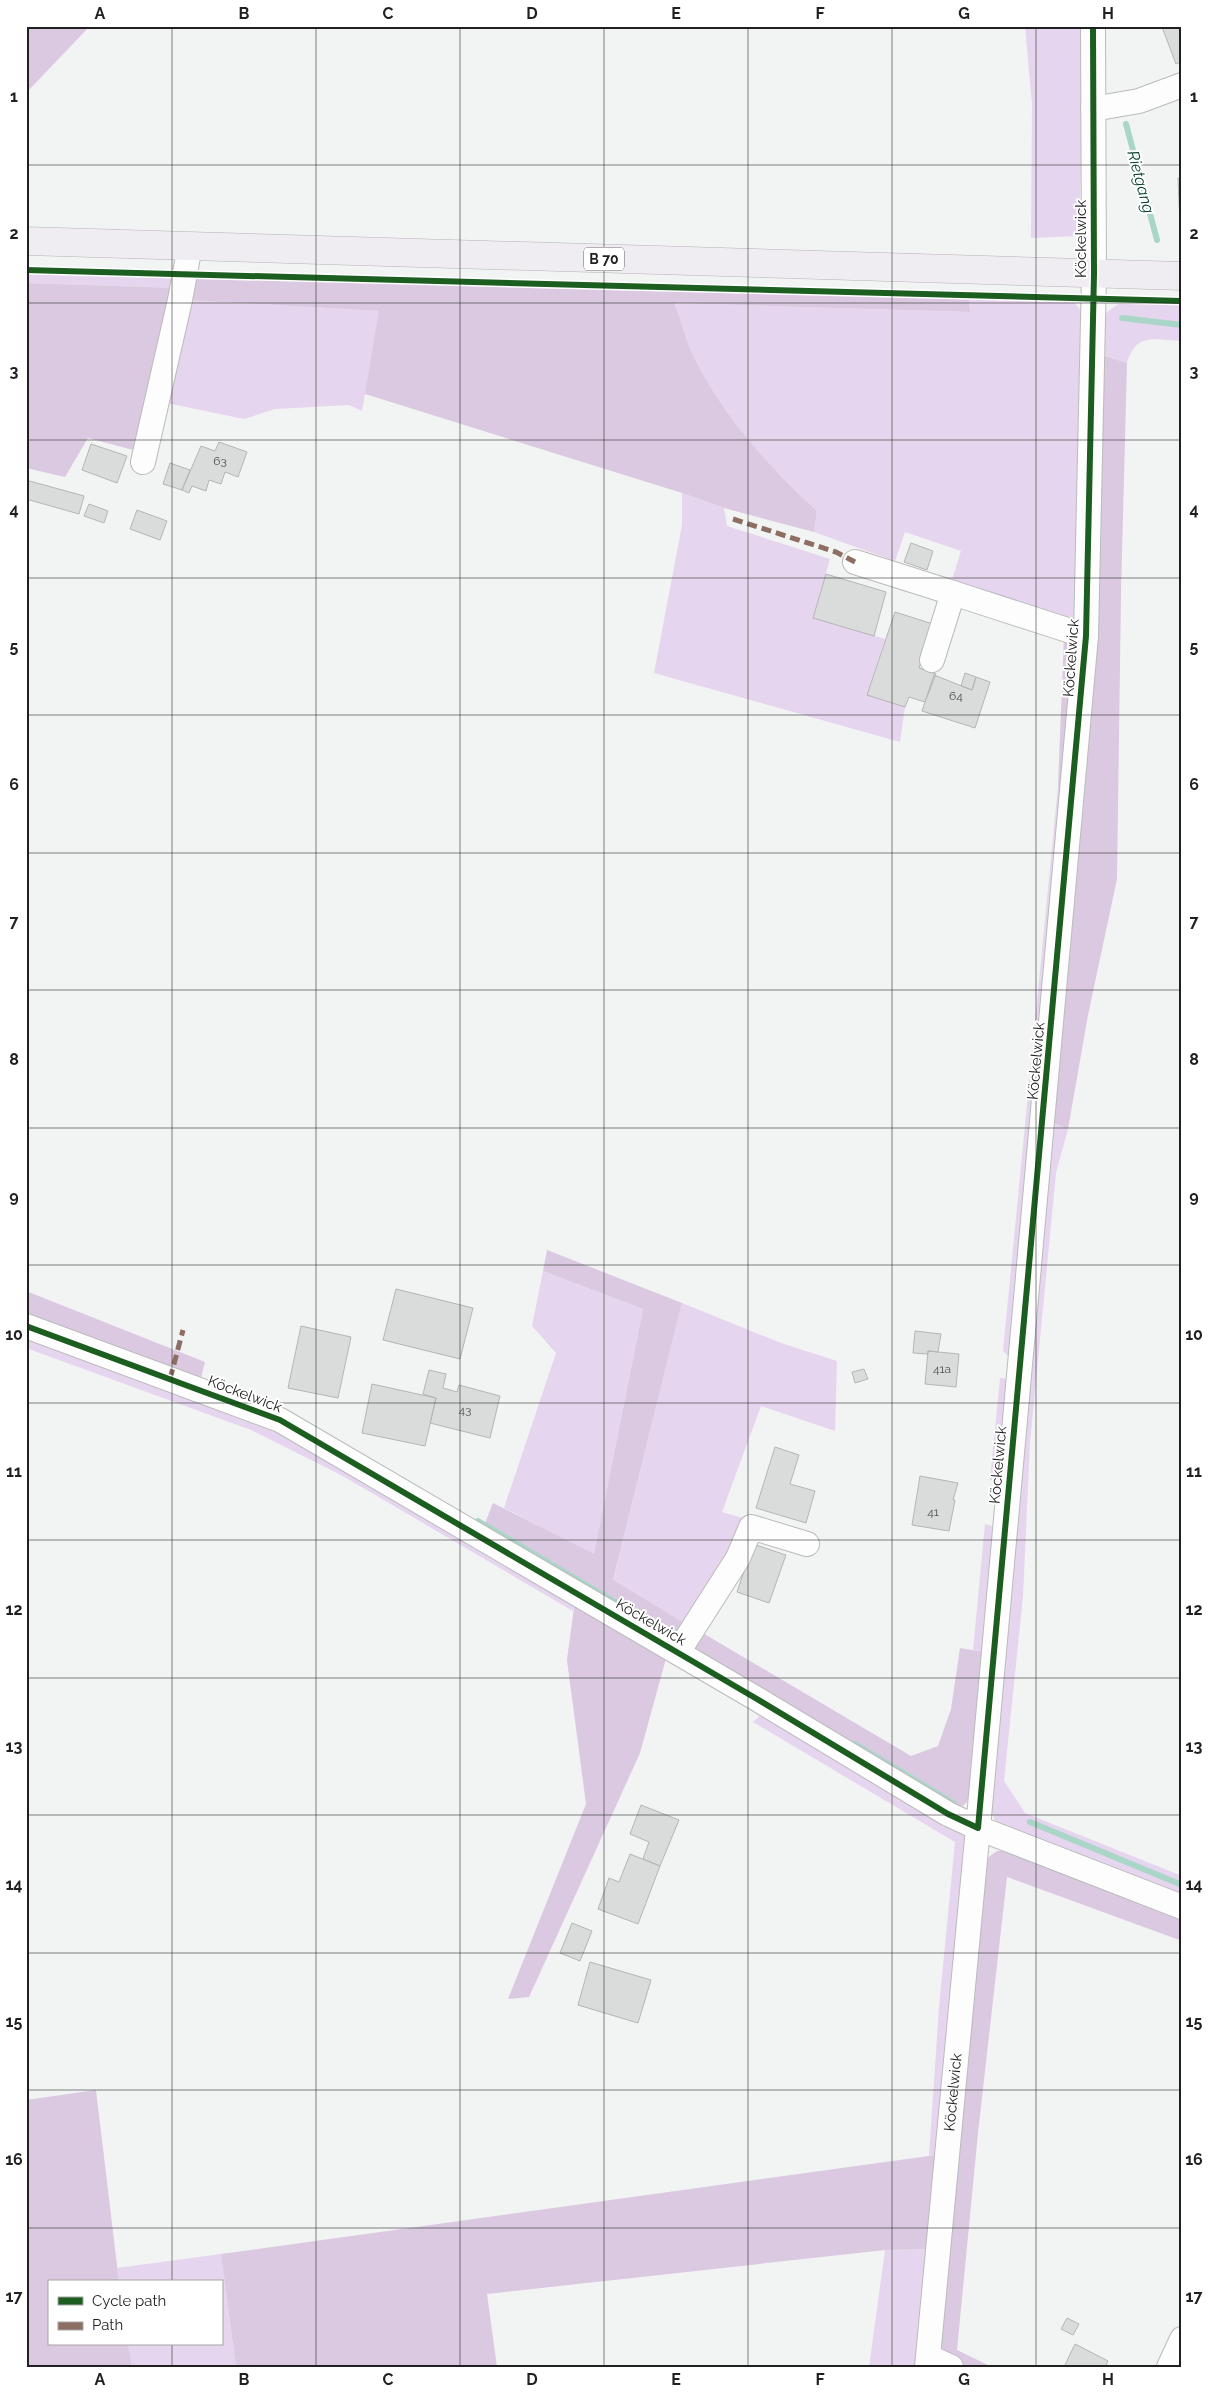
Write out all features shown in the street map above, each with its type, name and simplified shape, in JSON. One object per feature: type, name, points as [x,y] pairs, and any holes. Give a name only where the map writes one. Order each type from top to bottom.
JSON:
[{"type":"main road","name":"B 70","points":[[26,241],[1182,276]]},
{"type":"street","name":"Köckelwick","points":[[951,2367],[928,2362],[1086,636],[1094,274],[1093,26]]},
{"type":"street","points":[[1093,109],[1139,101],[1182,85]]},
{"type":"street","points":[[143,462],[180,300],[190,246]]},
{"type":"street","points":[[855,562],[1086,636]]},
{"type":"street","points":[[932,660],[953,593]]},
{"type":"street","name":"Köckelwick","points":[[26,1326],[280,1420],[678,1652],[948,1814],[978,1828],[1182,1907]]},
{"type":"street","points":[[678,1652],[738,1558],[751,1526],[807,1544]]},
{"type":"street","points":[[1169,2367],[1182,2339]]},
{"type":"shaded area","points":[[26,26],[90,26],[26,93]]},
{"type":"shaded area","points":[[1025,26],[1084,26],[1079,236],[1031,238],[1032,104]]},
{"type":"shaded area","points":[[26,266],[173,271],[178,276],[177,288],[26,283]]},
{"type":"shaded area","points":[[197,272],[969,295],[970,312],[674,303],[691,350],[719,400],[748,440],[817,511],[814,532],[724,508],[682,493],[365,394],[379,311],[187,300]]},
{"type":"shaded area","points":[[26,283],[177,288],[137,451],[88,438],[65,477],[26,468]]},
{"type":"shaded area","points":[[969,295],[1070,300],[1081,311],[1076,620],[1065,623],[950,586],[961,551],[905,532],[895,561],[814,532],[817,511],[748,440],[719,400],[691,350],[674,303],[970,312]]},
{"type":"shaded area","points":[[187,300],[380,311],[362,411],[349,405],[275,409],[244,419],[162,402]]},
{"type":"shaded area","points":[[1118,304],[1182,304],[1182,341],[1155,339],[1141,342],[1131,353],[1127,363],[1099,354],[1103,315]]},
{"type":"shaded area","points":[[1099,354],[1127,363],[1121,592],[1117,879],[1088,1015],[1068,1129],[1051,1122],[1089,738],[1101,470]]},
{"type":"shaded area","points":[[682,493],[724,508],[727,526],[830,559],[813,617],[885,639],[867,694],[905,707],[900,742],[654,673],[682,525]]},
{"type":"shaded area","points":[[1064,636],[1073,642],[1075,646],[1067,787],[1058,786]]},
{"type":"shaded area","points":[[1058,786],[1067,787],[1011,1359],[1003,1351]]},
{"type":"shaded area","points":[[1051,1122],[1068,1129],[1056,1173],[1030,1443],[1023,1596],[1004,1781],[1025,1813],[1182,1876],[1182,1900],[1004,1827],[995,1821],[991,1810]]},
{"type":"shaded area","points":[[547,1250],[682,1303],[613,1580],[686,1624],[674,1643],[482,1531],[493,1503],[594,1554],[643,1309],[543,1271]]},
{"type":"shaded area","points":[[543,1271],[643,1309],[594,1555],[504,1508],[556,1353],[532,1326]]},
{"type":"shaded area","points":[[26,1291],[205,1362],[200,1382],[26,1318]]},
{"type":"shaded area","points":[[682,1303],[781,1343],[837,1361],[835,1431],[761,1406],[722,1512],[743,1518],[731,1554],[686,1624],[613,1581]]},
{"type":"shaded area","points":[[26,1333],[248,1415],[575,1600],[573,1611],[341,1475],[251,1430],[26,1348]]},
{"type":"shaded area","points":[[1000,1378],[1012,1379],[1000,1482],[990,1480]]},
{"type":"shaded area","points":[[985,1524],[998,1528],[984,1652],[973,1650]]},
{"type":"shaded area","points":[[575,1600],[667,1655],[640,1753],[529,1997],[508,1999],[586,1804],[567,1660]]},
{"type":"shaded area","points":[[701,1632],[911,1756],[938,1746],[951,1709],[960,1648],[984,1652],[971,1792],[966,1803],[957,1808],[688,1653]]},
{"type":"shaded area","points":[[762,1714],[968,1837],[939,2156],[929,2156],[939,2007],[955,1842],[753,1722]]},
{"type":"shaded area","points":[[997,1851],[1012,1851],[1182,1915],[1182,1941],[1007,1877],[978,2133],[957,2350],[992,2367],[976,2367],[958,2363],[941,2347],[982,1872],[986,1859]]},
{"type":"shaded area","points":[[96,2090],[119,2280],[48,2280],[48,2346],[128,2346],[132,2367],[26,2367],[26,2100]]},
{"type":"shaded area","points":[[939,2156],[929,2249],[885,2250],[487,2294],[497,2367],[236,2367],[221,2254]]},
{"type":"shaded area","points":[[929,2249],[918,2367],[869,2367],[885,2250]]},
{"type":"shaded area","points":[[221,2254],[236,2367],[132,2367],[128,2346],[222,2346],[222,2280],[119,2280],[117,2268]]},
{"type":"building","points":[[1182,26],[1182,61],[1176,64],[1162,27]]},
{"type":"building","points":[[1178,178],[1182,178],[1182,223],[1180,223]]},
{"type":"building","points":[[219,442],[247,452],[238,477],[225,472],[221,484],[209,480],[206,491],[192,486],[189,493],[182,490],[201,446],[215,451]]},
{"type":"building","points":[[91,444],[127,456],[117,483],[82,470]]},
{"type":"building","points":[[170,463],[190,470],[182,490],[163,484]]},
{"type":"building","points":[[26,480],[84,496],[79,514],[26,499]]},
{"type":"building","points":[[89,504],[108,511],[104,523],[84,516]]},
{"type":"building","points":[[137,510],[167,521],[160,540],[130,529]]},
{"type":"building","points":[[911,543],[933,551],[927,570],[904,562]]},
{"type":"building","points":[[826,574],[886,592],[874,636],[813,618]]},
{"type":"building","points":[[895,612],[933,624],[919,668],[936,674],[925,702],[909,697],[905,707],[867,695]]},
{"type":"building","points":[[965,673],[976,677],[972,690],[961,686]]},
{"type":"building","points":[[934,675],[972,690],[976,677],[990,682],[975,728],[922,711]]},
{"type":"building","points":[[396,1289],[473,1308],[460,1359],[383,1340]]},
{"type":"building","points":[[301,1326],[351,1337],[338,1398],[288,1388]]},
{"type":"building","points":[[915,1331],[941,1334],[938,1352],[928,1351],[928,1354],[913,1353]]},
{"type":"building","points":[[928,1351],[959,1354],[956,1387],[925,1384]]},
{"type":"building","points":[[864,1369],[868,1379],[855,1383],[852,1372]]},
{"type":"building","points":[[429,1370],[446,1374],[443,1388],[457,1392],[459,1385],[500,1396],[490,1438],[430,1423],[436,1398],[423,1394]]},
{"type":"building","points":[[372,1384],[436,1398],[425,1446],[362,1433]]},
{"type":"building","points":[[775,1447],[799,1455],[790,1484],[815,1491],[806,1523],[756,1508]]},
{"type":"building","points":[[920,1476],[958,1483],[953,1500],[955,1500],[949,1531],[912,1525]]},
{"type":"building","points":[[753,1544],[786,1555],[769,1603],[737,1592]]},
{"type":"building","points":[[641,1805],[679,1820],[660,1866],[643,1859],[649,1842],[630,1834]]},
{"type":"building","points":[[630,1854],[660,1866],[638,1924],[598,1909],[609,1878],[619,1882]]},
{"type":"building","points":[[572,1923],[592,1931],[580,1961],[560,1953]]},
{"type":"building","points":[[590,1962],[651,1980],[638,2023],[578,2005]]},
{"type":"building","points":[[1067,2318],[1079,2324],[1073,2335],[1061,2329]]},
{"type":"building","points":[[1075,2344],[1108,2361],[1105,2367],[1064,2367]]},
{"type":"waterway","name":"Rietgang","points":[[1126,124],[1157,240]]},
{"type":"waterway","name":"Rietgang","points":[[1122,318],[1182,325]]},
{"type":"waterway","points":[[478,1521],[647,1621]]},
{"type":"waterway","points":[[855,1744],[953,1803]]},
{"type":"waterway","points":[[1030,1822],[1182,1885]]},
{"type":"marked path","points":[[733,519],[836,552],[855,562]]},
{"type":"marked path","points":[[170,1379],[183,1330]]},
{"type":"cycle path","points":[[26,1326],[280,1420],[757,1699],[948,1814],[978,1828],[1086,636],[1094,274],[1093,26]]},
{"type":"cycle path","points":[[26,270],[1182,301]]}]
